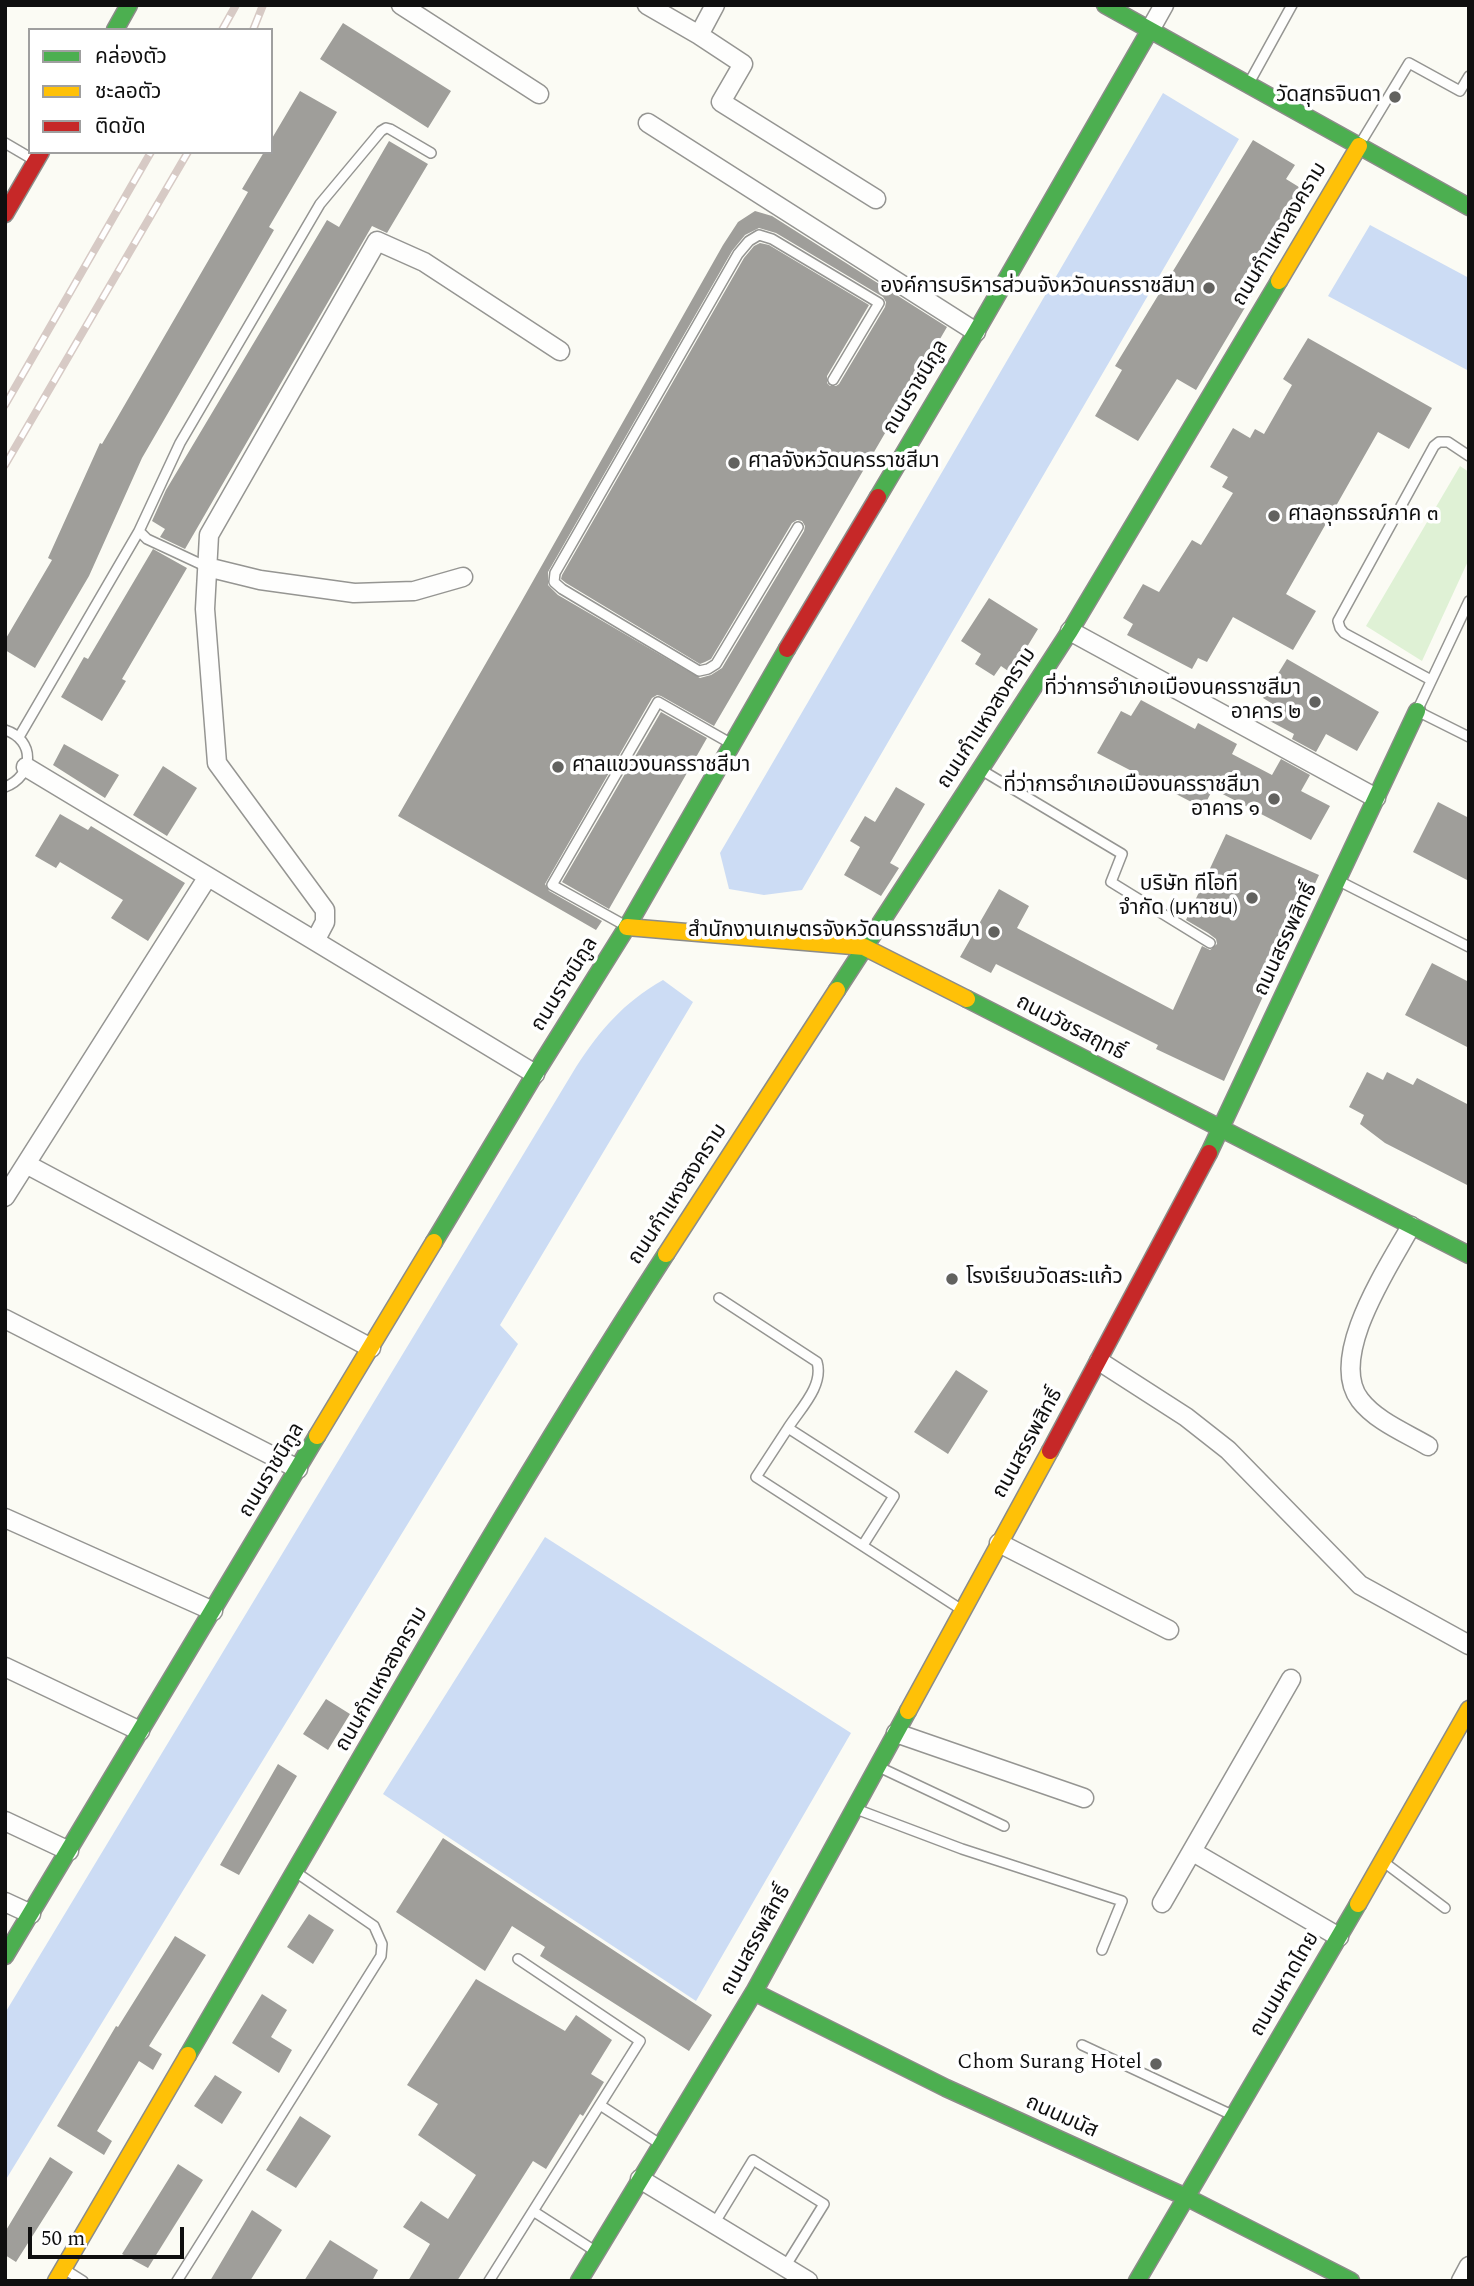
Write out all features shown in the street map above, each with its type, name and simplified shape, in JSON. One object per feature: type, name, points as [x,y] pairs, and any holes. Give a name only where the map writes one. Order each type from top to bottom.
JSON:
[{"type":"street","points":[[116,28],[129,5]]},
{"type":"street","points":[[401,5],[539,94]]},
{"type":"street","points":[[648,5],[743,64],[721,102],[876,199]]},
{"type":"street","points":[[699,35],[715,5]]},
{"type":"street","points":[[1105,5],[1469,207]]},
{"type":"street","points":[[1150,30],[1164,5]]},
{"type":"street","name":"ถนนราชนิกูล","points":[[5,1956],[535,1074],[627,927],[731,744],[976,332],[1150,30]]},
{"type":"street","points":[[648,123],[976,332]]},
{"type":"street","name":"ถนนกำแหงสงคราม","points":[[60,2275],[484,1548],[611,1339],[1070,631],[1359,146]]},
{"type":"street","points":[[5,214],[38,157]]},
{"type":"street","points":[[315,941],[325,922],[325,910],[216,763],[205,609],[209,535],[377,241],[425,262],[560,351]]},
{"type":"street","points":[[207,567],[260,580],[354,593],[414,591],[463,578]]},
{"type":"street","points":[[1070,631],[1376,797]]},
{"type":"street","name":"ถนนสรรพสิทธิ์","points":[[579,2281],[754,1992],[1099,1361],[1221,1130],[1417,711]]},
{"type":"street","points":[[26,767],[535,1074]]},
{"type":"street","points":[[5,1197],[207,878]]},
{"type":"street","name":"ถนนวัชรสฤทธิ์","points":[[627,927],[864,947],[1469,1255]]},
{"type":"street","points":[[26,1164],[371,1348]]},
{"type":"street","points":[[1411,1226],[1366,1308],[1353,1349],[1350,1369],[1352,1388],[1369,1410],[1428,1446]]},
{"type":"street","points":[[5,1319],[298,1469]]},
{"type":"street","points":[[1099,1361],[1186,1417],[1228,1450],[1360,1585],[1469,1645]]},
{"type":"street","points":[[5,1518],[213,1611]]},
{"type":"street","points":[[999,1543],[1168,1630]]},
{"type":"street","points":[[5,1667],[140,1731]]},
{"type":"street","points":[[1162,1903],[1291,1679]]},
{"type":"street","name":"ถนนมหาดไทย","points":[[1138,2281],[1469,1709]]},
{"type":"street","points":[[896,1733],[1084,1798]]},
{"type":"street","points":[[5,1821],[69,1851]]},
{"type":"street","points":[[1192,1852],[1339,1937]]},
{"type":"street","points":[[5,1902],[30,1914]]},
{"type":"street","name":"ถนนมนัส","points":[[754,1992],[946,2088],[1188,2198],[1351,2281]]},
{"type":"street","points":[[640,2179],[808,2281]]},
{"type":"street","points":[[1461,2281],[1469,2266]]},
{"type":"lane","points":[[1248,85],[1292,5]]},
{"type":"lane","points":[[1359,146],[1409,63],[1465,93],[1469,76]]},
{"type":"lane","points":[[19,737],[139,531],[180,443],[320,204],[386,128],[431,153]]},
{"type":"lane","points":[[5,143],[28,153]]},
{"type":"lane","points":[[798,527],[716,664],[708,669],[699,671],[554,582],[555,573],[738,254],[749,241],[759,235],[772,239],[878,303],[832,380]]},
{"type":"lane","points":[[1431,680],[1344,633],[1338,621],[1433,446],[1439,442],[1448,442],[1469,456]]},
{"type":"lane","points":[[139,531],[147,539],[207,567]]},
{"type":"lane","name":"ถนนสรรพสิทธิ์","points":[[1417,711],[1469,601]]},
{"type":"lane","points":[[627,927],[552,885],[658,702],[731,744]]},
{"type":"lane","points":[[1417,711],[1469,737]]},
{"type":"lane","points":[[5,730],[19,737],[28,757],[22,777],[5,787]]},
{"type":"lane","points":[[980,769],[1122,854],[1111,882],[1210,943]]},
{"type":"lane","points":[[1338,881],[1469,947]]},
{"type":"lane","points":[[719,1298],[817,1362],[819,1373],[814,1390],[755,1477],[962,1610]]},
{"type":"lane","points":[[788,1428],[894,1496],[863,1545]]},
{"type":"lane","points":[[877,1766],[1004,1826]]},
{"type":"lane","points":[[855,1808],[962,1849],[1122,1901],[1102,1950]]},
{"type":"lane","points":[[1383,1861],[1445,1908]]},
{"type":"lane","points":[[177,2281],[382,1955],[382,1944],[374,1926],[295,1872]]},
{"type":"lane","points":[[489,2281],[640,2040],[518,1959]]},
{"type":"lane","points":[[1082,2045],[1234,2116]]},
{"type":"lane","points":[[600,2105],[662,2145]]},
{"type":"lane","points":[[713,2224],[753,2160],[824,2204],[785,2267]]},
{"type":"lane","points":[[533,2211],[596,2252]]},
{"type":"lane","points":[[60,2275],[83,2281]]},
{"type":"green space","points":[[1460,466],[1469,472],[1469,559],[1422,661],[1366,626]]},
{"type":"water","points":[[1163,93],[1239,139],[802,890],[764,895],[729,889],[720,853]]},
{"type":"water","points":[[1370,225],[1469,278],[1469,371],[1328,296]]},
{"type":"water","points":[[663,980],[693,1002],[500,1325],[518,1344],[5,2181],[5,2013],[576,1067],[624,1008]]},
{"type":"water","points":[[545,1537],[851,1733],[696,2001],[383,1794]]},
{"type":"building","points":[[343,23],[451,91],[428,128],[320,59]]},
{"type":"building","points":[[300,91],[337,112],[269,227],[274,230],[142,458],[89,576],[35,668],[5,650],[5,640],[52,560],[48,558],[100,443],[102,444],[248,192],[242,189],[263,154],[273,154],[273,137]]},
{"type":"building","name":"องค์การบริหารส่วนจังหวัดนครราชสีมา","points":[[1253,140],[1295,165],[1286,179],[1307,192],[1250,285],[1256,289],[1196,390],[1177,379],[1138,441],[1095,416],[1122,370],[1115,366]]},
{"type":"building","points":[[389,141],[428,164],[387,233],[372,226],[185,549],[160,537],[165,529],[152,521],[166,490],[327,220],[339,227]]},
{"type":"building","name":"ศาลจังหวัดนครราชสีมา","points":[[755,211],[772,216],[947,327],[714,726],[661,696],[652,698],[545,884],[549,891],[602,921],[596,930],[398,816],[738,222]],"holes":[[[759,228],[776,233],[883,297],[886,302],[839,384],[830,386],[827,376],[869,305],[769,245],[760,243],[754,246],[744,258],[561,579],[700,664],[711,659],[792,523],[802,521],[804,531],[722,668],[700,678],[558,595],[548,585],[548,572],[732,251],[745,235]]]},
{"type":"building","name":"ศาลอุทธรณ์ภาค ๓","points":[[1308,338],[1432,408],[1409,449],[1378,432],[1286,594],[1316,611],[1293,650],[1233,617],[1207,662],[1198,658],[1192,669],[1127,635],[1133,624],[1123,618],[1143,584],[1159,592],[1192,540],[1201,545],[1233,493],[1222,487],[1228,477],[1210,467],[1233,428],[1250,438],[1255,429],[1264,434],[1292,385],[1283,379]]},
{"type":"building","points":[[153,549],[187,568],[122,679],[126,681],[102,721],[61,697],[84,657],[88,659]]},
{"type":"building","points":[[989,598],[1038,629],[1011,673],[1001,666],[994,676],[975,664],[981,654],[961,641]]},
{"type":"building","name":"ที่ว่าการอำเภอเมืองนครราชสีมา อาคาร ๒","points":[[1287,659],[1379,712],[1357,751],[1326,734],[1316,752],[1292,739],[1294,734],[1268,720],[1276,706],[1263,698]]},
{"type":"building","points":[[1141,700],[1195,729],[1198,723],[1237,744],[1232,754],[1272,775],[1281,759],[1310,775],[1301,791],[1330,806],[1311,840],[1213,789],[1203,808],[1097,753],[1121,711],[1131,716]]},
{"type":"building","points":[[661,712],[707,738],[609,909],[562,882]]},
{"type":"building","points":[[64,744],[119,775],[105,798],[53,765]]},
{"type":"building","points":[[163,766],[197,788],[167,836],[133,815]]},
{"type":"building","points":[[896,787],[925,804],[890,863],[899,868],[881,896],[844,875],[860,847],[850,841],[865,816],[875,822]]},
{"type":"building","points":[[1438,802],[1469,818],[1469,881],[1413,852]]},
{"type":"building","points":[[60,814],[88,830],[91,826],[185,883],[148,941],[111,918],[123,900],[60,862],[56,868],[35,856]]},
{"type":"building","points":[[1226,834],[1319,875],[1224,1081],[1156,1049],[1158,1045],[996,964],[991,973],[960,957],[999,889],[1029,906],[1017,928],[1173,1010],[1202,946],[1210,950],[1217,944],[1216,939],[1186,920]]},
{"type":"building","points":[[1432,963],[1469,982],[1469,1048],[1405,1015]]},
{"type":"building","points":[[1367,1072],[1383,1080],[1387,1072],[1413,1085],[1417,1078],[1469,1105],[1469,1186],[1385,1143],[1360,1124],[1364,1115],[1349,1107]]},
{"type":"building","points":[[956,1370],[988,1391],[948,1454],[914,1432]]},
{"type":"building","points":[[326,1699],[350,1714],[328,1750],[303,1734]]},
{"type":"building","points":[[278,1764],[297,1776],[239,1875],[220,1865]]},
{"type":"building","points":[[443,1838],[712,2015],[689,2051],[540,1956],[545,1947],[512,1926],[485,1971],[396,1912]]},
{"type":"building","points":[[309,1914],[334,1930],[313,1964],[287,1947]]},
{"type":"building","points":[[175,1936],[206,1955],[149,2046],[162,2054],[153,2070],[139,2061],[97,2131],[112,2141],[104,2155],[57,2126],[116,2026],[118,2027]]},
{"type":"building","points":[[476,1979],[565,2031],[576,2015],[612,2040],[591,2074],[604,2082],[583,2116],[580,2114],[546,2169],[533,2161],[457,2281],[408,2281],[430,2244],[403,2227],[421,2201],[448,2219],[476,2175],[418,2135],[438,2104],[407,2085]]},
{"type":"building","points":[[262,1994],[287,2010],[271,2037],[292,2050],[279,2073],[232,2043]]},
{"type":"building","points":[[215,2075],[242,2092],[222,2124],[194,2106]]},
{"type":"building","points":[[300,2116],[331,2136],[296,2188],[266,2170]]},
{"type":"building","points":[[50,2157],[73,2172],[16,2262],[5,2255],[5,2232]]},
{"type":"building","points":[[178,2164],[203,2180],[148,2268],[122,2254]]},
{"type":"building","points":[[252,2210],[282,2230],[250,2281],[210,2281]]},
{"type":"building","points":[[330,2240],[378,2270],[372,2281],[304,2281]]},
{"type":"railway","points":[[223,28],[236,5]]},
{"type":"railway","points":[[254,28],[263,5]]},
{"type":"railway","points":[[5,405],[150,154]]},
{"type":"railway","points":[[5,465],[187,154]]},
{"type":"traffic: fast","points":[[116,28],[129,5]]},
{"type":"traffic: fast","points":[[1105,5],[1469,207]]},
{"type":"traffic: fast","points":[[878,497],[1150,30]]},
{"type":"traffic: fast","points":[[837,990],[1070,631],[1279,281]]},
{"type":"traffic: fast","points":[[434,1242],[627,927],[787,649]]},
{"type":"traffic: fast","points":[[1209,1153],[1417,711]]},
{"type":"traffic: fast","points":[[967,999],[1469,1255]]},
{"type":"traffic: fast","points":[[188,2055],[482,1551],[666,1254]]},
{"type":"traffic: fast","points":[[5,1956],[317,1436]]},
{"type":"traffic: fast","points":[[579,2281],[754,1992],[908,1711]]},
{"type":"traffic: fast","points":[[1137,2281],[1358,1904]]},
{"type":"traffic: fast","points":[[754,1992],[946,2088],[1188,2198],[1351,2281]]},
{"type":"traffic: slow","points":[[1279,281],[1359,146]]},
{"type":"traffic: slow","points":[[627,927],[864,947],[967,999]]},
{"type":"traffic: slow","points":[[666,1254],[837,990]]},
{"type":"traffic: slow","points":[[317,1436],[434,1242]]},
{"type":"traffic: slow","points":[[908,1711],[1050,1451]]},
{"type":"traffic: slow","points":[[1358,1904],[1469,1709]]},
{"type":"traffic: slow","points":[[56,2281],[188,2055]]},
{"type":"traffic: jam","points":[[5,214],[40,154]]},
{"type":"traffic: jam","points":[[787,649],[878,497]]},
{"type":"traffic: jam","points":[[1050,1451],[1209,1153]]},
{"type":"place","name":"วัดสุทธจินดา","points":[[1395,97]]},
{"type":"place","name":"องค์การบริหารส่วนจังหวัดนครราชสีมา","points":[[1209,288]]},
{"type":"place","name":"ศาลจังหวัดนครราชสีมา","points":[[734,463]]},
{"type":"place","name":"ศาลอุทธรณ์ภาค ๓","points":[[1274,516]]},
{"type":"place","name":"ที่ว่าการอำเภอเมืองนครราชสีมา อาคาร ๒","points":[[1315,702]]},
{"type":"place","name":"ศาลแขวงนครราชสีมา","points":[[558,767]]},
{"type":"place","name":"ที่ว่าการอำเภอเมืองนครราชสีมา อาคาร ๑","points":[[1274,799]]},
{"type":"place","name":"บริษัท ทีโอที จำกัด (มหาชน)","points":[[1252,898]]},
{"type":"place","name":"สำนักงานเกษตรจังหวัดนครราชสีมา","points":[[994,932]]},
{"type":"place","name":"โรงเรียนวัดสระแก้ว","points":[[952,1279]]},
{"type":"place","name":"Chom Surang Hotel","points":[[1156,2064]]}]
